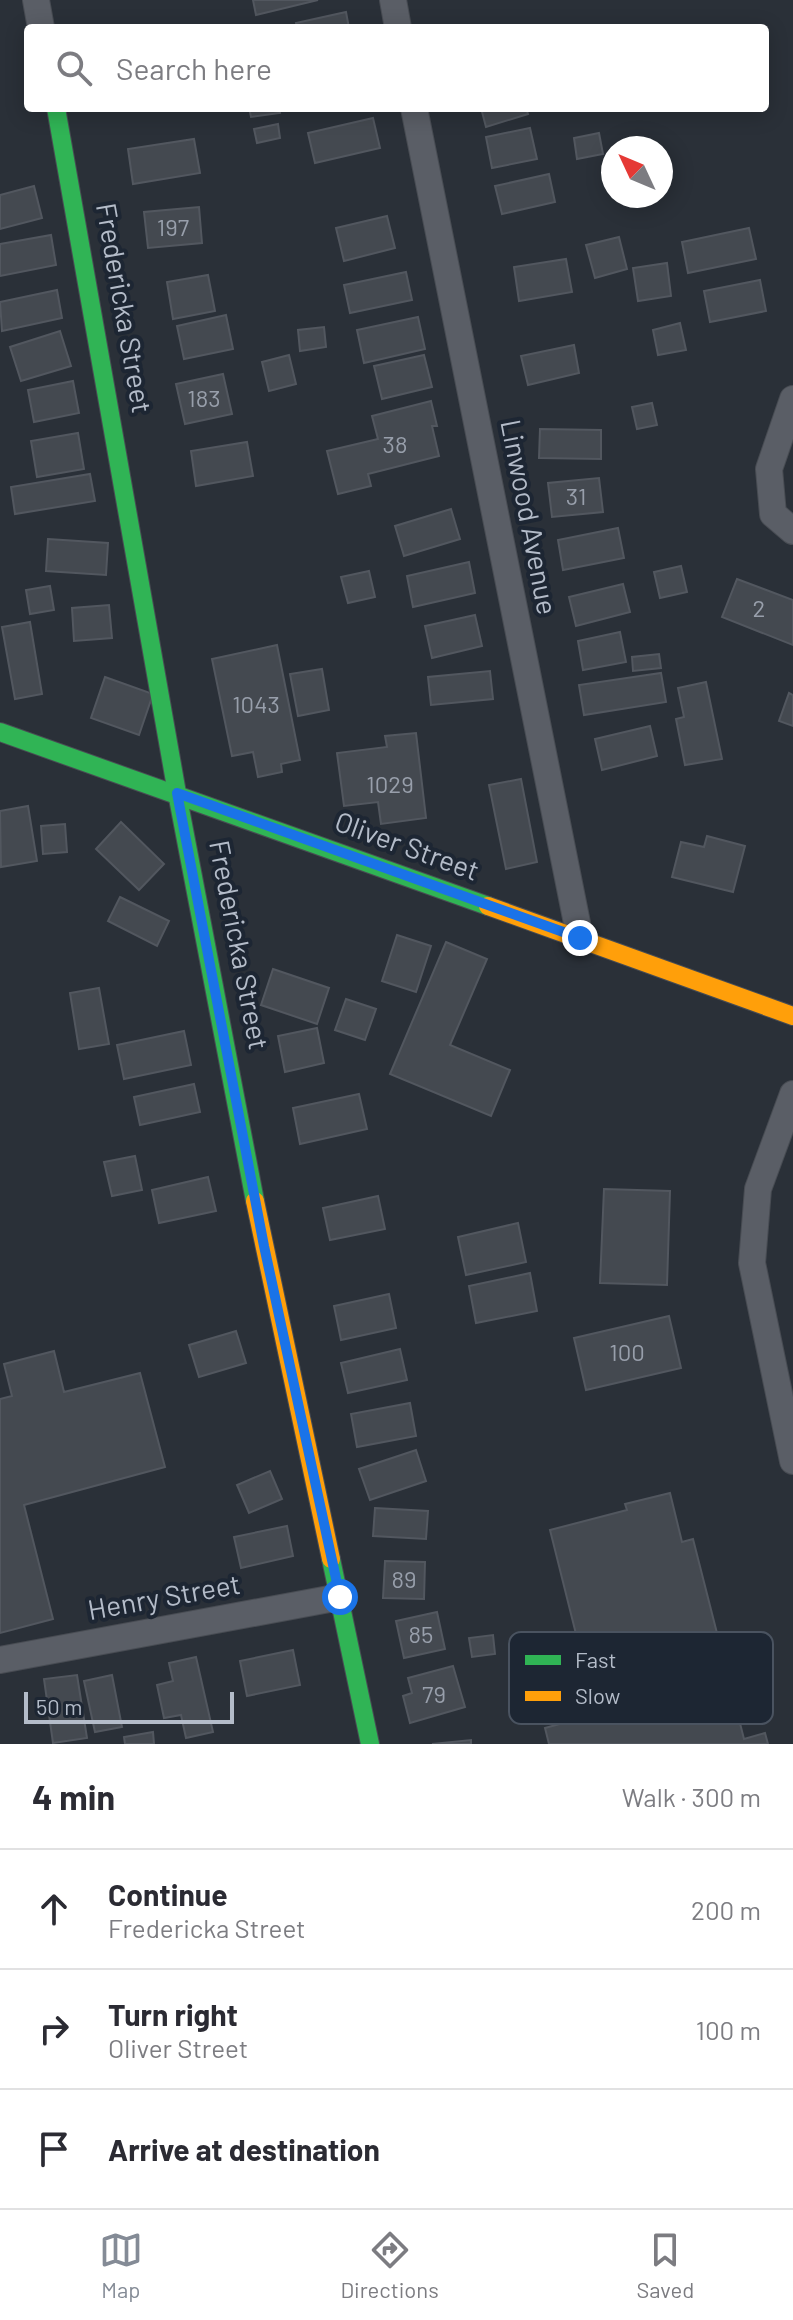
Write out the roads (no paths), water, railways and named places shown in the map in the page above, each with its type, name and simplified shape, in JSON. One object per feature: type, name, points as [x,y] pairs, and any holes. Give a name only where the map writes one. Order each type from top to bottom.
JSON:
[{"type":"street","points":[[36,0],[40,24]]},
{"type":"street","points":[[393,0],[397,24]]},
{"type":"street","name":"Fredericka Street","points":[[57,112],[177,793],[264,1246],[370,1744]]},
{"type":"street","name":"Linwood Avenue","points":[[415,112],[580,938]]},
{"type":"street","points":[[793,399],[769,469],[773,514],[793,531]]},
{"type":"street","name":"Oliver Street","points":[[0,732],[793,1016]]},
{"type":"street","points":[[793,1094],[758,1189],[752,1263],[793,1461]]},
{"type":"street","name":"Henry Street","points":[[0,1660],[340,1597]]}]
